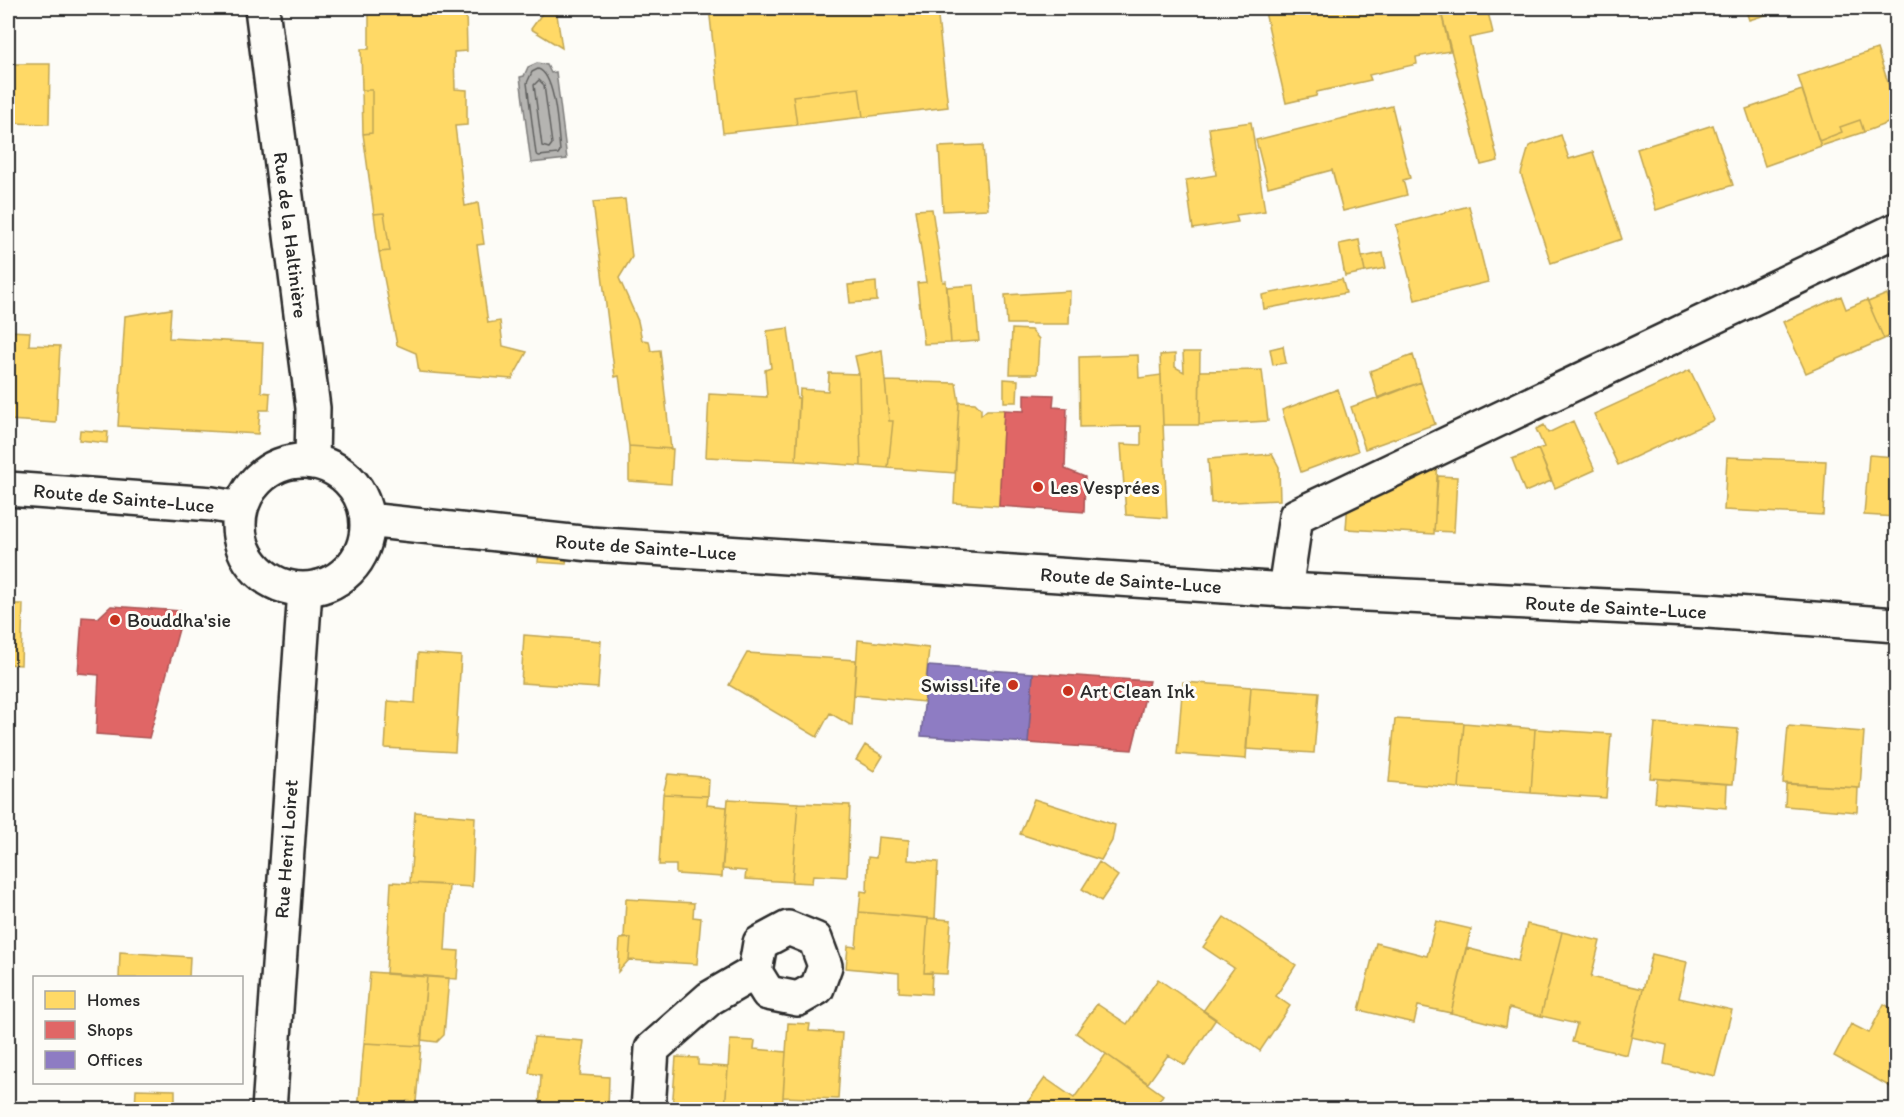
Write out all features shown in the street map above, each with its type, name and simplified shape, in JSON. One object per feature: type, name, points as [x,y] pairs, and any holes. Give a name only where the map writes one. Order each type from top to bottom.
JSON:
[{"type":"street","name":"Rue de la Haltinière","points":[[262,8],[313,408],[312,462]]},
{"type":"street","points":[[1285,590],[1296,516],[1896,230]]},
{"type":"street","name":"Route de Sainte-Luce","points":[[294,462],[312,462],[328,466],[354,487],[363,503],[367,520],[366,541],[357,560],[344,575],[325,586],[305,590],[285,587],[267,578],[252,564],[243,546],[239,528],[241,509],[254,485],[276,467],[294,462]]},
{"type":"street","name":"Route de Sainte-Luce","points":[[8,489],[212,504],[241,509]]},
{"type":"street","name":"Route de Sainte-Luce","points":[[367,520],[590,544],[1285,590],[1708,611],[1896,625]]},
{"type":"street","name":"Rue Henri Loiret","points":[[269,1110],[305,590]]},
{"type":"street","points":[[648,1110],[652,1049],[710,998],[754,972]]},
{"type":"water","points":[[537,63],[547,65],[551,73],[556,72],[567,159],[531,163],[520,77],[524,76],[528,67]]},
{"type":"building: Homes","points":[[361,8],[466,10],[467,51],[454,52],[455,89],[467,90],[467,125],[455,126],[465,206],[478,203],[484,244],[477,245],[488,323],[500,321],[503,346],[527,352],[512,379],[419,372],[416,353],[397,345],[379,252],[390,251],[384,213],[374,214],[363,134],[372,133],[372,90],[362,90],[361,49],[369,49],[369,11],[361,11]]},
{"type":"building: Homes","points":[[546,8],[556,8],[562,48],[531,29]]},
{"type":"building: Homes","points":[[709,8],[939,8],[937,9],[948,107],[863,117],[859,88],[793,96],[797,125],[723,133]]},
{"type":"building: Homes","points":[[1285,8],[1440,8],[1450,51],[1416,57],[1417,64],[1369,75],[1371,80],[1317,92],[1316,96],[1286,103],[1265,12]]},
{"type":"building: Homes","points":[[1440,8],[1487,8],[1493,33],[1469,38],[1498,161],[1481,165]]},
{"type":"building: Homes","points":[[1745,8],[1771,8],[1772,13],[1749,20]]},
{"type":"building: Homes","points":[[1877,49],[1896,107],[1896,120],[1864,132],[1860,120],[1840,127],[1842,132],[1819,141],[1798,76]]},
{"type":"building: Homes","points":[[8,64],[50,64],[49,124],[8,123]]},
{"type":"building: Homes","points":[[859,88],[863,117],[797,125],[793,96]]},
{"type":"building: Homes","points":[[362,90],[372,90],[372,133],[363,134]]},
{"type":"building: Homes","points":[[1802,90],[1821,146],[1765,166],[1746,109]]},
{"type":"building: Homes","points":[[1392,106],[1410,178],[1403,180],[1407,195],[1343,211],[1332,170],[1268,187],[1256,140]]},
{"type":"building: Homes","points":[[1860,120],[1864,132],[1821,146],[1819,141],[1842,132],[1840,127]]},
{"type":"building: Homes","points":[[1251,122],[1265,211],[1236,215],[1238,222],[1193,229],[1186,180],[1216,175],[1209,128]]},
{"type":"building: Homes","points":[[1713,125],[1733,185],[1656,210],[1637,149]]},
{"type":"building: Homes","points":[[1561,135],[1569,159],[1593,152],[1622,239],[1551,263],[1521,174],[1529,146]]},
{"type":"building: Homes","points":[[983,145],[988,209],[943,211],[939,147]]},
{"type":"building: Homes","points":[[625,199],[632,257],[619,278],[638,321],[642,340],[649,341],[651,351],[660,350],[671,449],[629,446],[619,376],[615,377],[593,202]]},
{"type":"building: Homes","points":[[1469,206],[1488,282],[1415,300],[1396,225]]},
{"type":"building: Homes","points":[[932,209],[943,282],[946,281],[951,343],[924,344],[917,283],[926,282],[915,210]]},
{"type":"building: Homes","points":[[384,213],[390,251],[379,252],[374,214]]},
{"type":"building: Homes","points":[[1359,240],[1365,272],[1345,276],[1339,244]]},
{"type":"building: Homes","points":[[1383,253],[1386,268],[1365,272],[1362,257]]},
{"type":"building: Homes","points":[[1342,279],[1346,293],[1264,309],[1262,295]]},
{"type":"building: Homes","points":[[876,282],[877,301],[850,303],[848,285]]},
{"type":"building: Homes","points":[[974,285],[979,341],[951,343],[947,287]]},
{"type":"building: Homes","points":[[1070,291],[1069,324],[1007,324],[1005,295]]},
{"type":"building: Homes","points":[[1887,294],[1896,318],[1896,333],[1884,339],[1868,302]]},
{"type":"building: Homes","points":[[1841,296],[1846,309],[1867,300],[1884,339],[1806,373],[1783,322]]},
{"type":"building: Homes","points":[[171,309],[169,338],[263,343],[261,392],[270,393],[269,410],[260,410],[258,434],[118,426],[125,316]]},
{"type":"building: Homes","points":[[788,328],[797,398],[799,398],[796,461],[706,457],[709,394],[767,397],[765,370],[771,368],[767,331]]},
{"type":"building: Homes","points":[[1012,329],[1031,330],[1039,339],[1037,374],[1010,374]]},
{"type":"building: Homes","points":[[8,331],[30,332],[29,345],[60,346],[56,423],[8,420]]},
{"type":"building: Homes","points":[[1283,346],[1286,363],[1273,365],[1270,349]]},
{"type":"building: Homes","points":[[882,350],[889,421],[893,421],[888,468],[861,466],[859,374],[855,356]]},
{"type":"building: Homes","points":[[1183,352],[1200,352],[1199,425],[1163,425],[1160,355],[1175,354],[1175,367],[1184,372]]},
{"type":"building: Homes","points":[[1138,355],[1139,378],[1161,375],[1167,518],[1126,515],[1121,444],[1141,445],[1141,426],[1080,427],[1079,357]]},
{"type":"building: Homes","points":[[1413,355],[1421,382],[1378,399],[1370,371]]},
{"type":"building: Homes","points":[[1262,370],[1268,421],[1199,425],[1200,371]]},
{"type":"building: Homes","points":[[1690,370],[1714,420],[1618,465],[1594,414]]},
{"type":"building: Homes","points":[[829,373],[859,374],[861,466],[796,461],[800,389],[828,391]]},
{"type":"building: Homes","points":[[1004,379],[1018,380],[1017,402],[1004,402]]},
{"type":"building: Homes","points":[[885,381],[956,383],[959,402],[955,473],[888,468],[893,421],[889,421]]},
{"type":"building: Homes","points":[[1421,382],[1435,424],[1365,449],[1351,407]]},
{"type":"building: Homes","points":[[1338,389],[1358,451],[1301,472],[1282,410]]},
{"type":"building: Homes","points":[[959,402],[975,403],[981,409],[981,415],[987,410],[1004,410],[999,506],[954,503]]},
{"type":"building: Homes","points":[[1573,421],[1595,470],[1555,488],[1538,449],[1544,447],[1536,429],[1544,425],[1548,433]]},
{"type":"building: Homes","points":[[80,430],[108,432],[107,443],[79,440]]},
{"type":"building: Homes","points":[[629,446],[673,449],[671,484],[629,481]]},
{"type":"building: Homes","points":[[1538,449],[1551,481],[1525,492],[1512,459]]},
{"type":"building: Homes","points":[[1272,454],[1279,467],[1280,500],[1211,503],[1208,459]]},
{"type":"building: Homes","points":[[1869,455],[1896,457],[1896,517],[1864,515]]},
{"type":"building: Homes","points":[[1727,457],[1826,461],[1823,515],[1724,510]]},
{"type":"building: Homes","points":[[1438,459],[1434,534],[1346,529],[1348,501]]},
{"type":"building: Homes","points":[[1438,476],[1457,477],[1454,532],[1434,531]]},
{"type":"building: Homes","points":[[539,552],[567,554],[566,564],[538,562]]},
{"type":"building: Homes","points":[[8,604],[23,604],[21,665],[8,664]]},
{"type":"building: Homes","points":[[524,635],[601,641],[598,688],[521,683]]},
{"type":"building: Homes","points":[[858,640],[929,648],[924,702],[854,695]]},
{"type":"building: Homes","points":[[418,653],[461,656],[455,752],[385,748],[388,701],[415,703]]},
{"type":"building: Homes","points":[[747,653],[856,660],[852,726],[830,713],[817,737],[729,685]]},
{"type":"building: Homes","points":[[1183,682],[1251,687],[1246,759],[1177,754]]},
{"type":"building: Homes","points":[[1251,687],[1319,692],[1314,753],[1246,749]]},
{"type":"building: Homes","points":[[1395,719],[1464,723],[1459,788],[1389,782]]},
{"type":"building: Homes","points":[[1464,723],[1535,729],[1531,793],[1459,788]]},
{"type":"building: Homes","points":[[1655,723],[1738,729],[1733,784],[1650,778]]},
{"type":"building: Homes","points":[[1788,726],[1864,732],[1860,788],[1783,783]]},
{"type":"building: Homes","points":[[1535,729],[1611,734],[1606,798],[1531,793]]},
{"type":"building: Homes","points":[[865,745],[883,756],[874,771],[856,760]]},
{"type":"building: Homes","points":[[668,774],[703,777],[709,780],[708,796],[663,794]]},
{"type":"building: Homes","points":[[1657,779],[1727,784],[1726,808],[1655,802]]},
{"type":"building: Homes","points":[[1786,784],[1858,788],[1857,812],[1785,806]]},
{"type":"building: Homes","points":[[663,794],[708,796],[707,805],[727,807],[722,877],[676,874],[676,865],[659,865]]},
{"type":"building: Homes","points":[[728,799],[798,803],[792,882],[745,879],[746,871],[722,869]]},
{"type":"building: Homes","points":[[1034,799],[1115,825],[1112,841],[1101,860],[1020,834]]},
{"type":"building: Homes","points":[[798,803],[850,805],[847,877],[813,875],[812,883],[792,882]]},
{"type":"building: Homes","points":[[415,812],[475,817],[472,887],[410,883]]},
{"type":"building: Homes","points":[[878,837],[909,840],[908,860],[938,862],[935,919],[859,912],[861,891],[867,892],[868,857],[876,858]]},
{"type":"building: Homes","points":[[1099,862],[1118,876],[1101,901],[1082,889]]},
{"type":"building: Homes","points":[[391,882],[449,885],[445,950],[459,951],[457,979],[386,974]]},
{"type":"building: Homes","points":[[626,899],[694,903],[693,917],[701,918],[697,964],[629,960],[631,938],[624,938]]},
{"type":"building: Homes","points":[[859,912],[928,918],[924,973],[932,972],[931,994],[899,992],[899,973],[846,968],[848,946],[856,947]]},
{"type":"building: Homes","points":[[1224,917],[1296,965],[1276,996],[1290,1006],[1260,1051],[1203,1011],[1234,968],[1203,947]]},
{"type":"building: Homes","points":[[928,918],[951,920],[947,974],[924,973]]},
{"type":"building: Homes","points":[[1436,921],[1471,929],[1451,1013],[1418,1006],[1414,1023],[1359,1010],[1376,943],[1427,956]]},
{"type":"building: Homes","points":[[1527,924],[1562,932],[1541,1016],[1509,1008],[1506,1027],[1451,1013],[1466,948],[1518,961]]},
{"type":"building: Homes","points":[[1562,932],[1600,941],[1591,977],[1643,989],[1627,1055],[1572,1042],[1577,1024],[1541,1016]]},
{"type":"building: Homes","points":[[631,938],[629,960],[618,972],[620,939]]},
{"type":"building: Homes","points":[[120,952],[190,957],[189,976],[119,976]]},
{"type":"building: Homes","points":[[1652,954],[1687,962],[1679,998],[1732,1010],[1715,1076],[1664,1064],[1667,1045],[1631,1037]]},
{"type":"building: Homes","points":[[370,972],[427,976],[421,1046],[364,1043]]},
{"type":"building: Homes","points":[[427,976],[449,978],[444,1035],[437,1042],[421,1040]]},
{"type":"building: Homes","points":[[1158,979],[1216,1019],[1185,1065],[1168,1055],[1148,1083],[1076,1033],[1097,1004],[1127,1024]]},
{"type":"building: Homes","points":[[1884,1004],[1896,1011],[1896,1090],[1834,1056],[1851,1024],[1869,1033]]},
{"type":"building: Homes","points":[[788,1023],[810,1024],[809,1031],[842,1033],[838,1099],[783,1097]]},
{"type":"building: Homes","points":[[534,1037],[584,1041],[580,1075],[609,1077],[608,1110],[539,1110],[541,1075],[529,1073]]},
{"type":"building: Homes","points":[[730,1040],[755,1041],[754,1049],[786,1052],[782,1110],[725,1110]]},
{"type":"building: Homes","points":[[364,1043],[421,1046],[416,1102],[407,1101],[406,1110],[358,1110]]},
{"type":"building: Homes","points":[[1106,1054],[1163,1095],[1153,1110],[1028,1110],[1024,1107],[1045,1078],[1074,1098]]},
{"type":"building: Homes","points":[[676,1057],[698,1058],[698,1065],[728,1067],[725,1110],[672,1110]]},
{"type":"building: Homes","points":[[136,1089],[175,1090],[175,1110],[135,1110]]},
{"type":"building: Shops","points":[[1024,394],[1054,395],[1053,407],[1067,408],[1065,469],[1085,477],[1084,512],[999,506],[1004,410],[1024,411]]},
{"type":"building: Shops","points":[[111,606],[181,611],[181,622],[149,738],[96,734],[99,675],[78,673],[82,617],[98,618]]},
{"type":"building: Shops","points":[[1033,673],[1149,681],[1132,750],[1028,743]]},
{"type":"building: Offices","points":[[928,666],[1033,673],[1028,743],[921,736]]},
{"type":"place","name":"Les Vesprées","points":[[1038,487]]},
{"type":"place","name":"Bouddha'sie","points":[[115,620]]},
{"type":"place","name":"SwissLife","points":[[1013,685]]},
{"type":"place","name":"Art Clean Ink","points":[[1068,691]]}]
